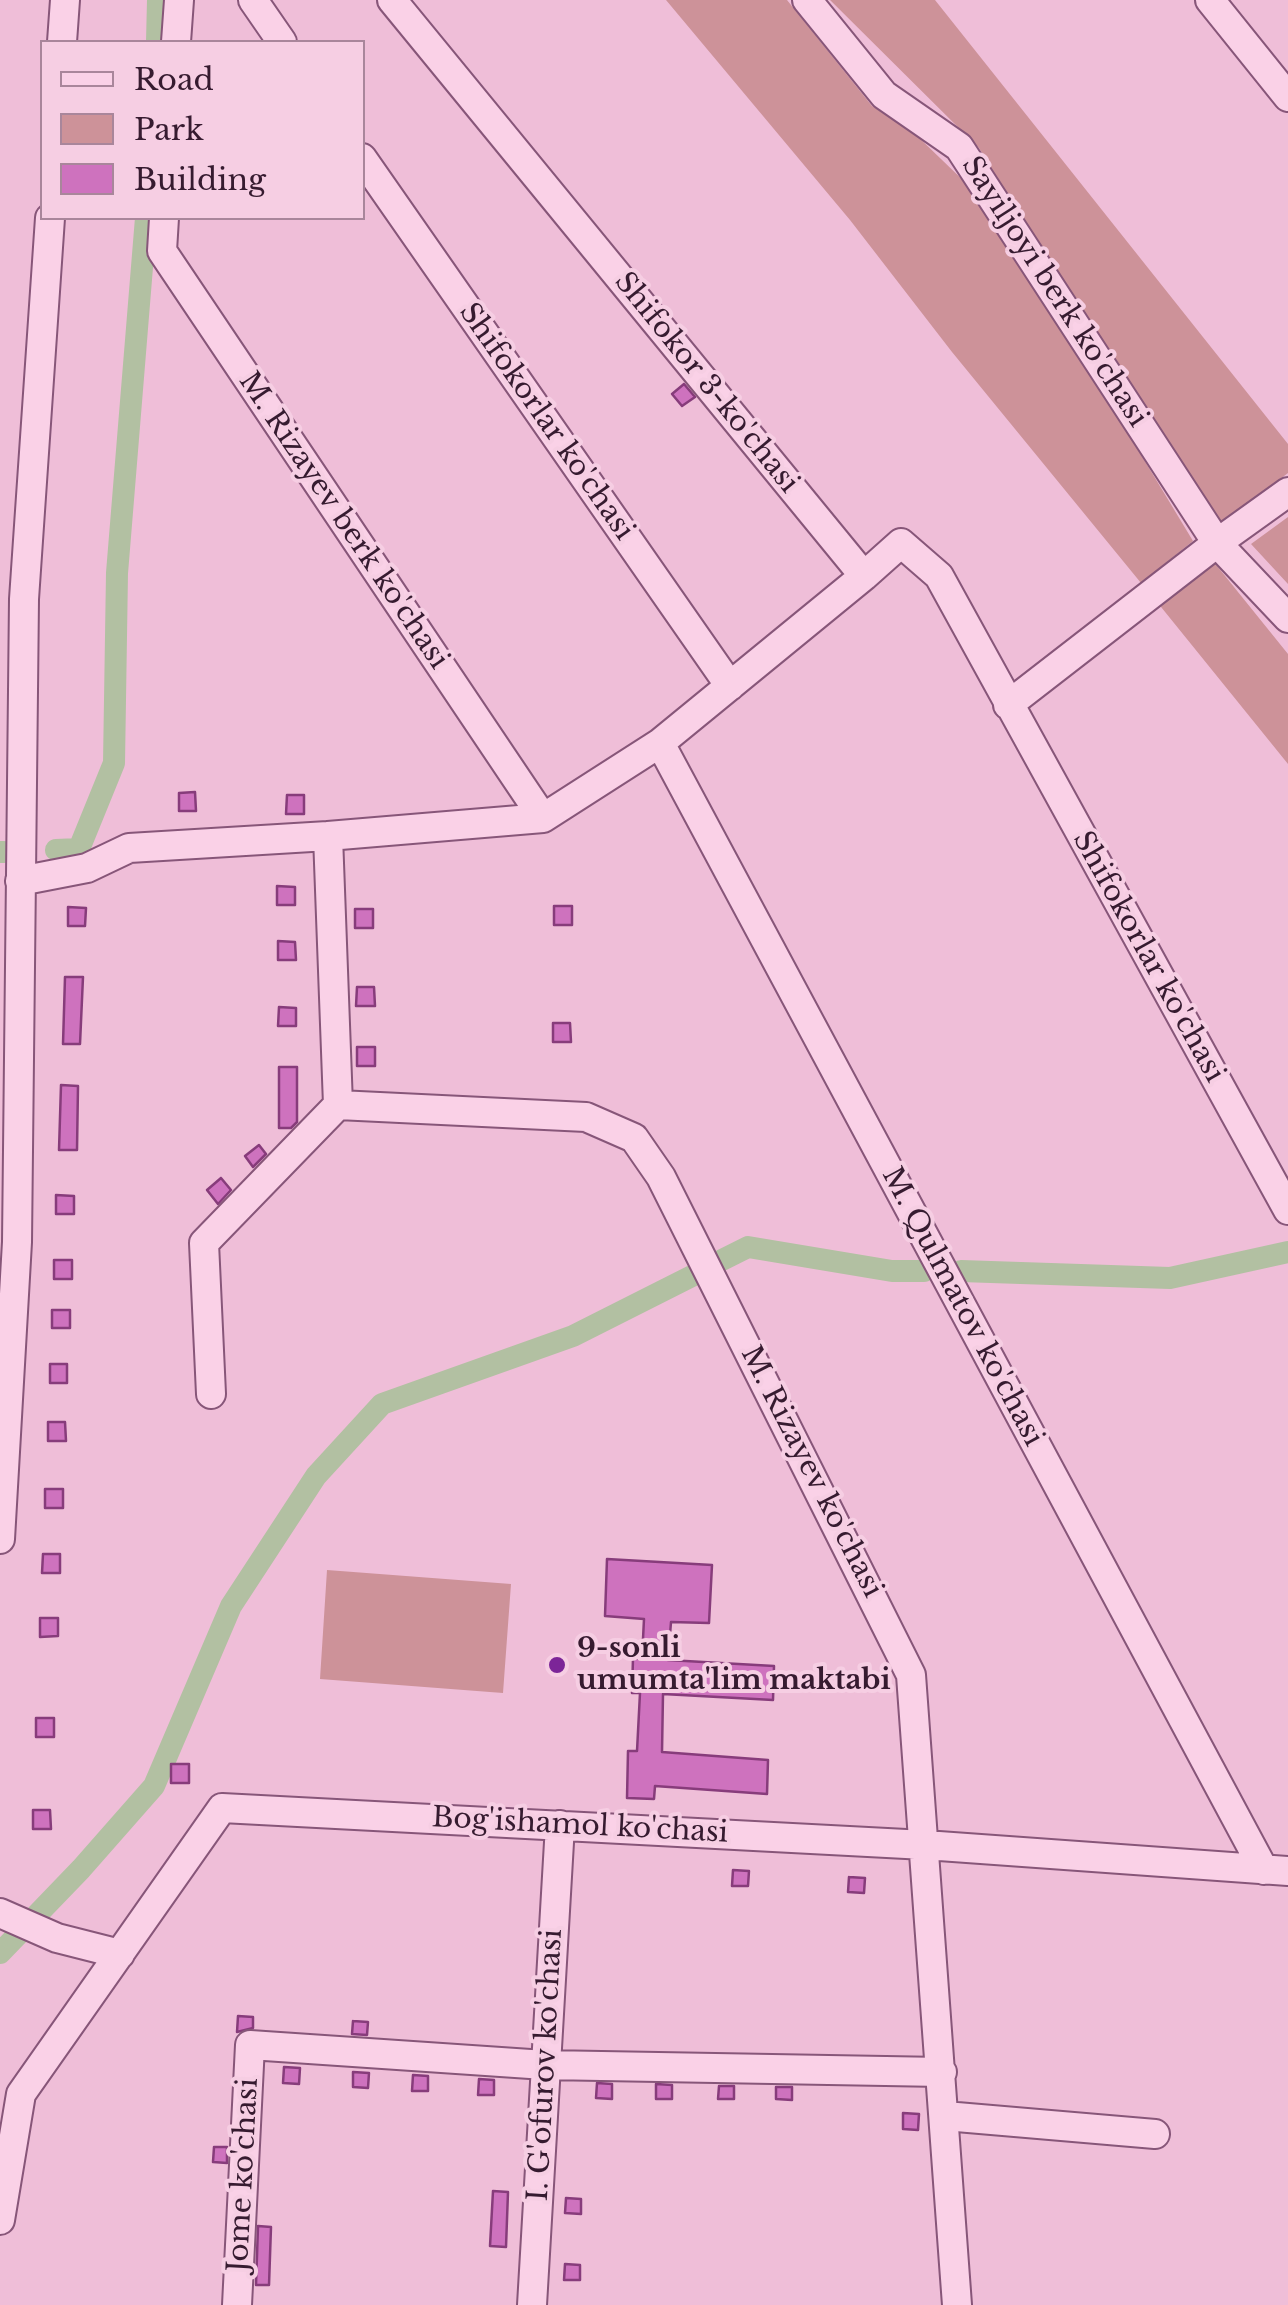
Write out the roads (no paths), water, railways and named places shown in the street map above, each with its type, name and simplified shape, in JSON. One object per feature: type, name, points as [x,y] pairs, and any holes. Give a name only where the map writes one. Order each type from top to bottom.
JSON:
[{"type":"street","points":[[62,40],[65,0]]},
{"type":"street","points":[[176,40],[179,0]]},
{"type":"street","points":[[253,0],[281,40]]},
{"type":"street","name":"Shifokor 3-ko'chasi","points":[[392,0],[864,576]]},
{"type":"street","name":"Sayiljoyi berk ko'chasi","points":[[807,0],[884,96],[959,147],[1217,543],[1288,618]]},
{"type":"street","points":[[1210,0],[1288,97]]},
{"type":"street","name":"Shifokorlar ko'chasi","points":[[365,162],[730,686]]},
{"type":"street","points":[[0,1539],[17,1242],[20,881],[12,599],[50,220]]},
{"type":"street","name":"M. Rizayev berk ko'chasi","points":[[164,220],[162,251],[542,818]]},
{"type":"street","points":[[20,881],[87,868],[129,848],[542,818],[660,743],[901,543],[940,576],[1008,705],[1288,492]]},
{"type":"street","name":"Shifokorlar ko'chasi","points":[[1008,705],[1288,1210]]},
{"type":"street","name":"M. Qulmatov ko'chasi","points":[[660,743],[1276,1871]]},
{"type":"street","points":[[211,1394],[204,1243],[338,1105],[328,836]]},
{"type":"street","name":"M. Rizayev ko'chasi","points":[[338,1105],[586,1117],[634,1138],[661,1176],[911,1674],[957,2305]]},
{"type":"street","name":"Bog'ishamol ko'chasi","points":[[0,2220],[21,2094],[222,1808],[925,1846],[1276,1871]]},
{"type":"street","name":"I. G'ofurov ko'chasi","points":[[532,2305],[560,1825]]},
{"type":"street","points":[[7,1916],[57,1938],[120,1954]]},
{"type":"street","name":"Jome ko'chasi","points":[[238,2305],[250,2045],[544,2065]]},
{"type":"street","points":[[544,2065],[942,2072]]},
{"type":"street","points":[[945,2116],[1155,2134]]},
{"type":"waterway","points":[[157,40],[158,0]]},
{"type":"waterway","points":[[56,850],[79,849],[114,763],[117,573],[146,220]]},
{"type":"waterway","points":[[722,1260],[748,1247],[892,1271],[924,1271]]},
{"type":"waterway","points":[[961,1271],[1170,1278],[1288,1252]]},
{"type":"waterway","points":[[0,1953],[154,1786],[231,1606],[316,1476],[382,1404],[573,1336],[692,1276]]},
{"type":"place","name":"9-sonli umumta'lim maktabi","points":[[557,1665]]}]
